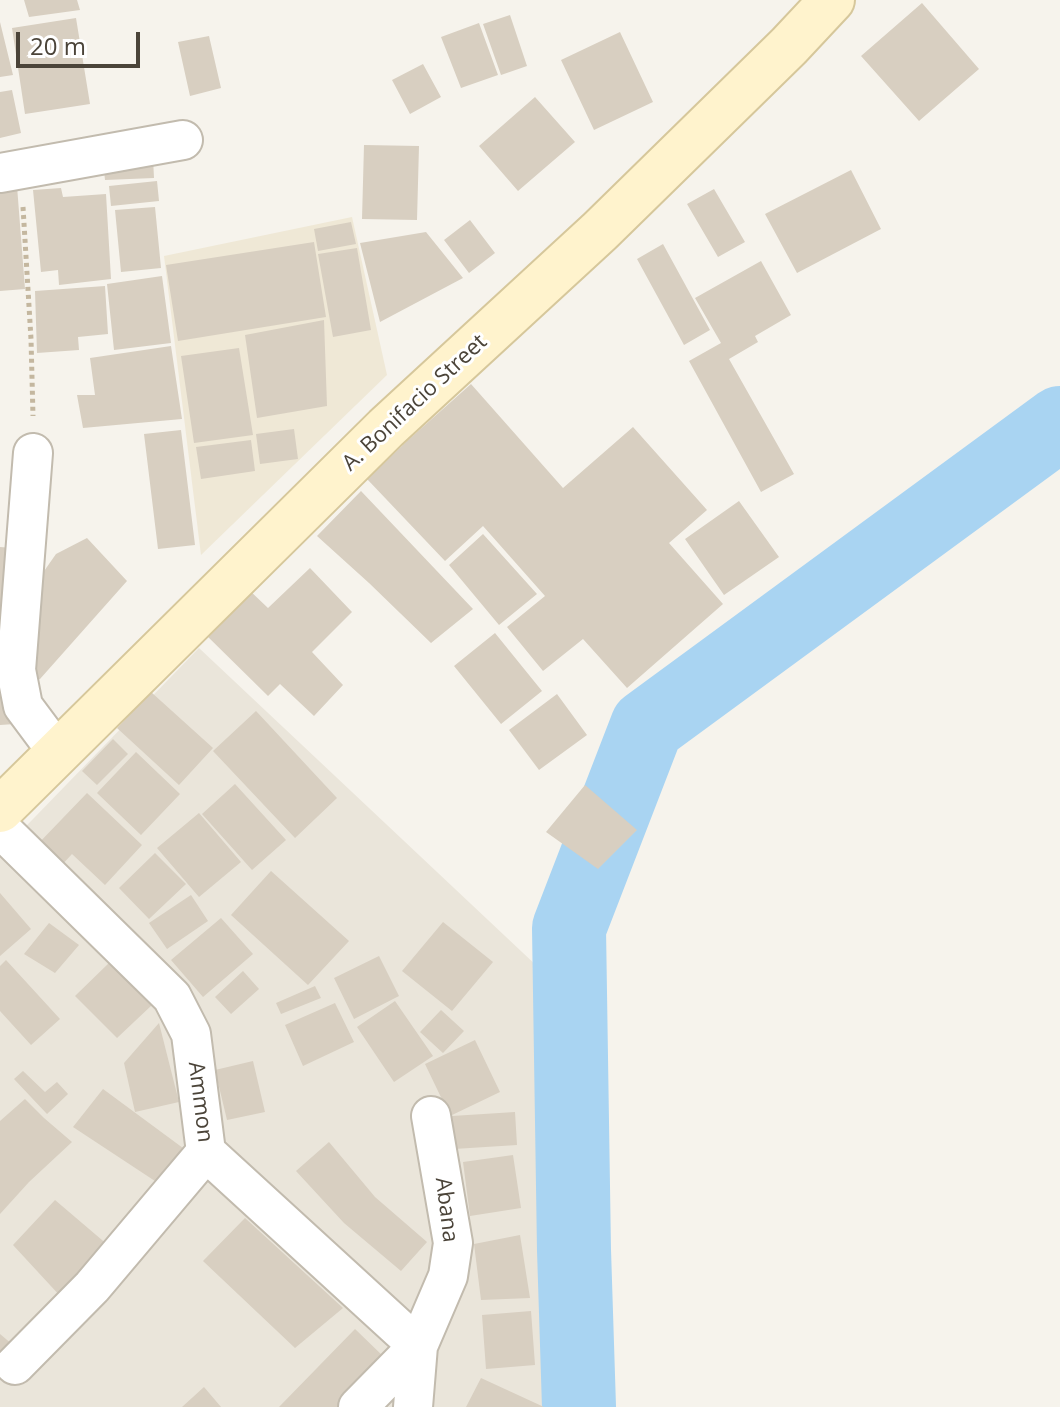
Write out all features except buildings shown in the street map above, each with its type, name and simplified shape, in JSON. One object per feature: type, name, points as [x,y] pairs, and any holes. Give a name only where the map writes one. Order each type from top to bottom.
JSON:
[{"type":"main road","name":"A. Bonifacio Street","points":[[0,810],[386,428],[600,231],[832,0]]},
{"type":"street","points":[[10,171],[183,140]]},
{"type":"street","points":[[33,453],[16,670],[23,706],[58,753]]},
{"type":"street","name":"Ammon","points":[[0,828],[172,997],[191,1034],[206,1152],[418,1346]]},
{"type":"street","name":"Abana","points":[[418,1346],[448,1276],[453,1243],[431,1116]]},
{"type":"street","points":[[15,1365],[92,1287],[206,1152]]},
{"type":"street","points":[[358,1407],[418,1346]]},
{"type":"street","points":[[413,1407],[418,1346]]},
{"type":"path","points":[[10,171],[31,339],[33,453]]},
{"type":"shaded area","points":[[352,217],[387,375],[201,555],[164,256]]},
{"type":"shaded area","points":[[199,648],[539,968],[569,1103],[578,1363],[574,1407],[0,1407],[0,853]]},
{"type":"waterway","points":[[579,1407],[569,928],[647,726],[1060,423]]}]
